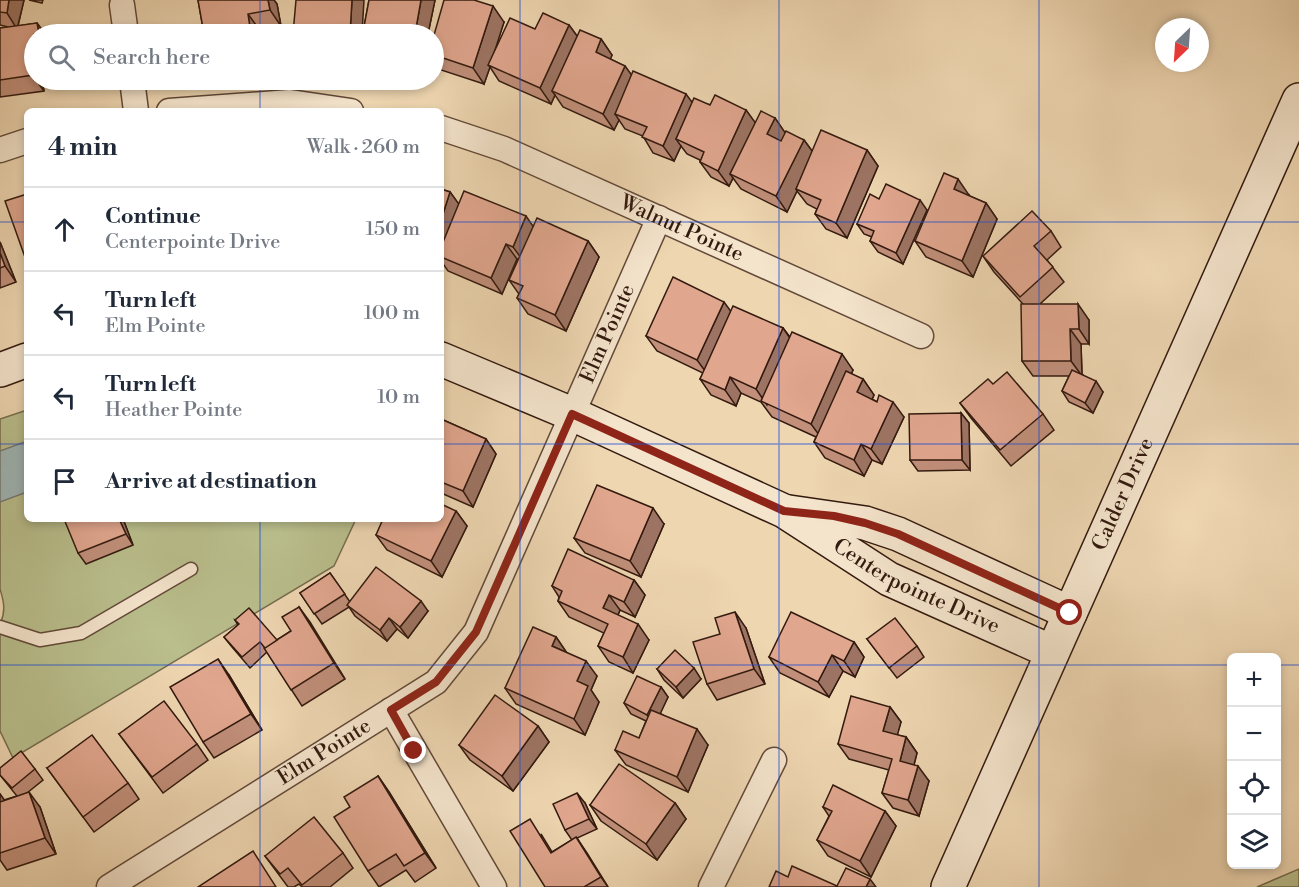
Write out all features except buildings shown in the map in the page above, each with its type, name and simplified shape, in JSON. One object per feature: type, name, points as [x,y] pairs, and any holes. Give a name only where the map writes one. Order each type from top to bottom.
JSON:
[{"type":"street","points":[[122,5],[125,24]]},
{"type":"street","points":[[133,90],[136,108]]},
{"type":"street","name":"Calder Drive","points":[[948,887],[1299,100]]},
{"type":"street","points":[[209,108],[290,102],[331,108]]},
{"type":"street","name":"Walnut Pointe","points":[[444,129],[504,149],[921,336]]},
{"type":"street","points":[[0,150],[24,142]]},
{"type":"street","name":"Elm Pointe","points":[[109,887],[436,682],[476,632],[659,218]]},
{"type":"street","name":"Centerpointe Drive","points":[[444,360],[572,414],[784,511],[890,579],[1052,652]]},
{"type":"street","points":[[0,370],[24,361]]},
{"type":"street","name":"Centerpointe Drive","points":[[784,511],[834,516],[887,530],[1070,613]]},
{"type":"street","points":[[391,710],[494,887]]},
{"type":"street","points":[[711,887],[774,760]]},
{"type":"lane","points":[[0,627],[40,640],[81,633],[190,569]]},
{"type":"green space","points":[[24,411],[24,522],[355,522],[334,566],[13,758],[0,731],[0,624],[4,606],[0,589],[0,419]]},
{"type":"green space","points":[[1299,869],[1299,887],[1257,887]]},
{"type":"water","points":[[24,442],[24,493],[0,502],[0,451]]},
{"type":"route","points":[[414,751],[391,710],[436,682],[476,632],[572,414],[784,511],[834,516],[898,534],[1070,613]]}]
